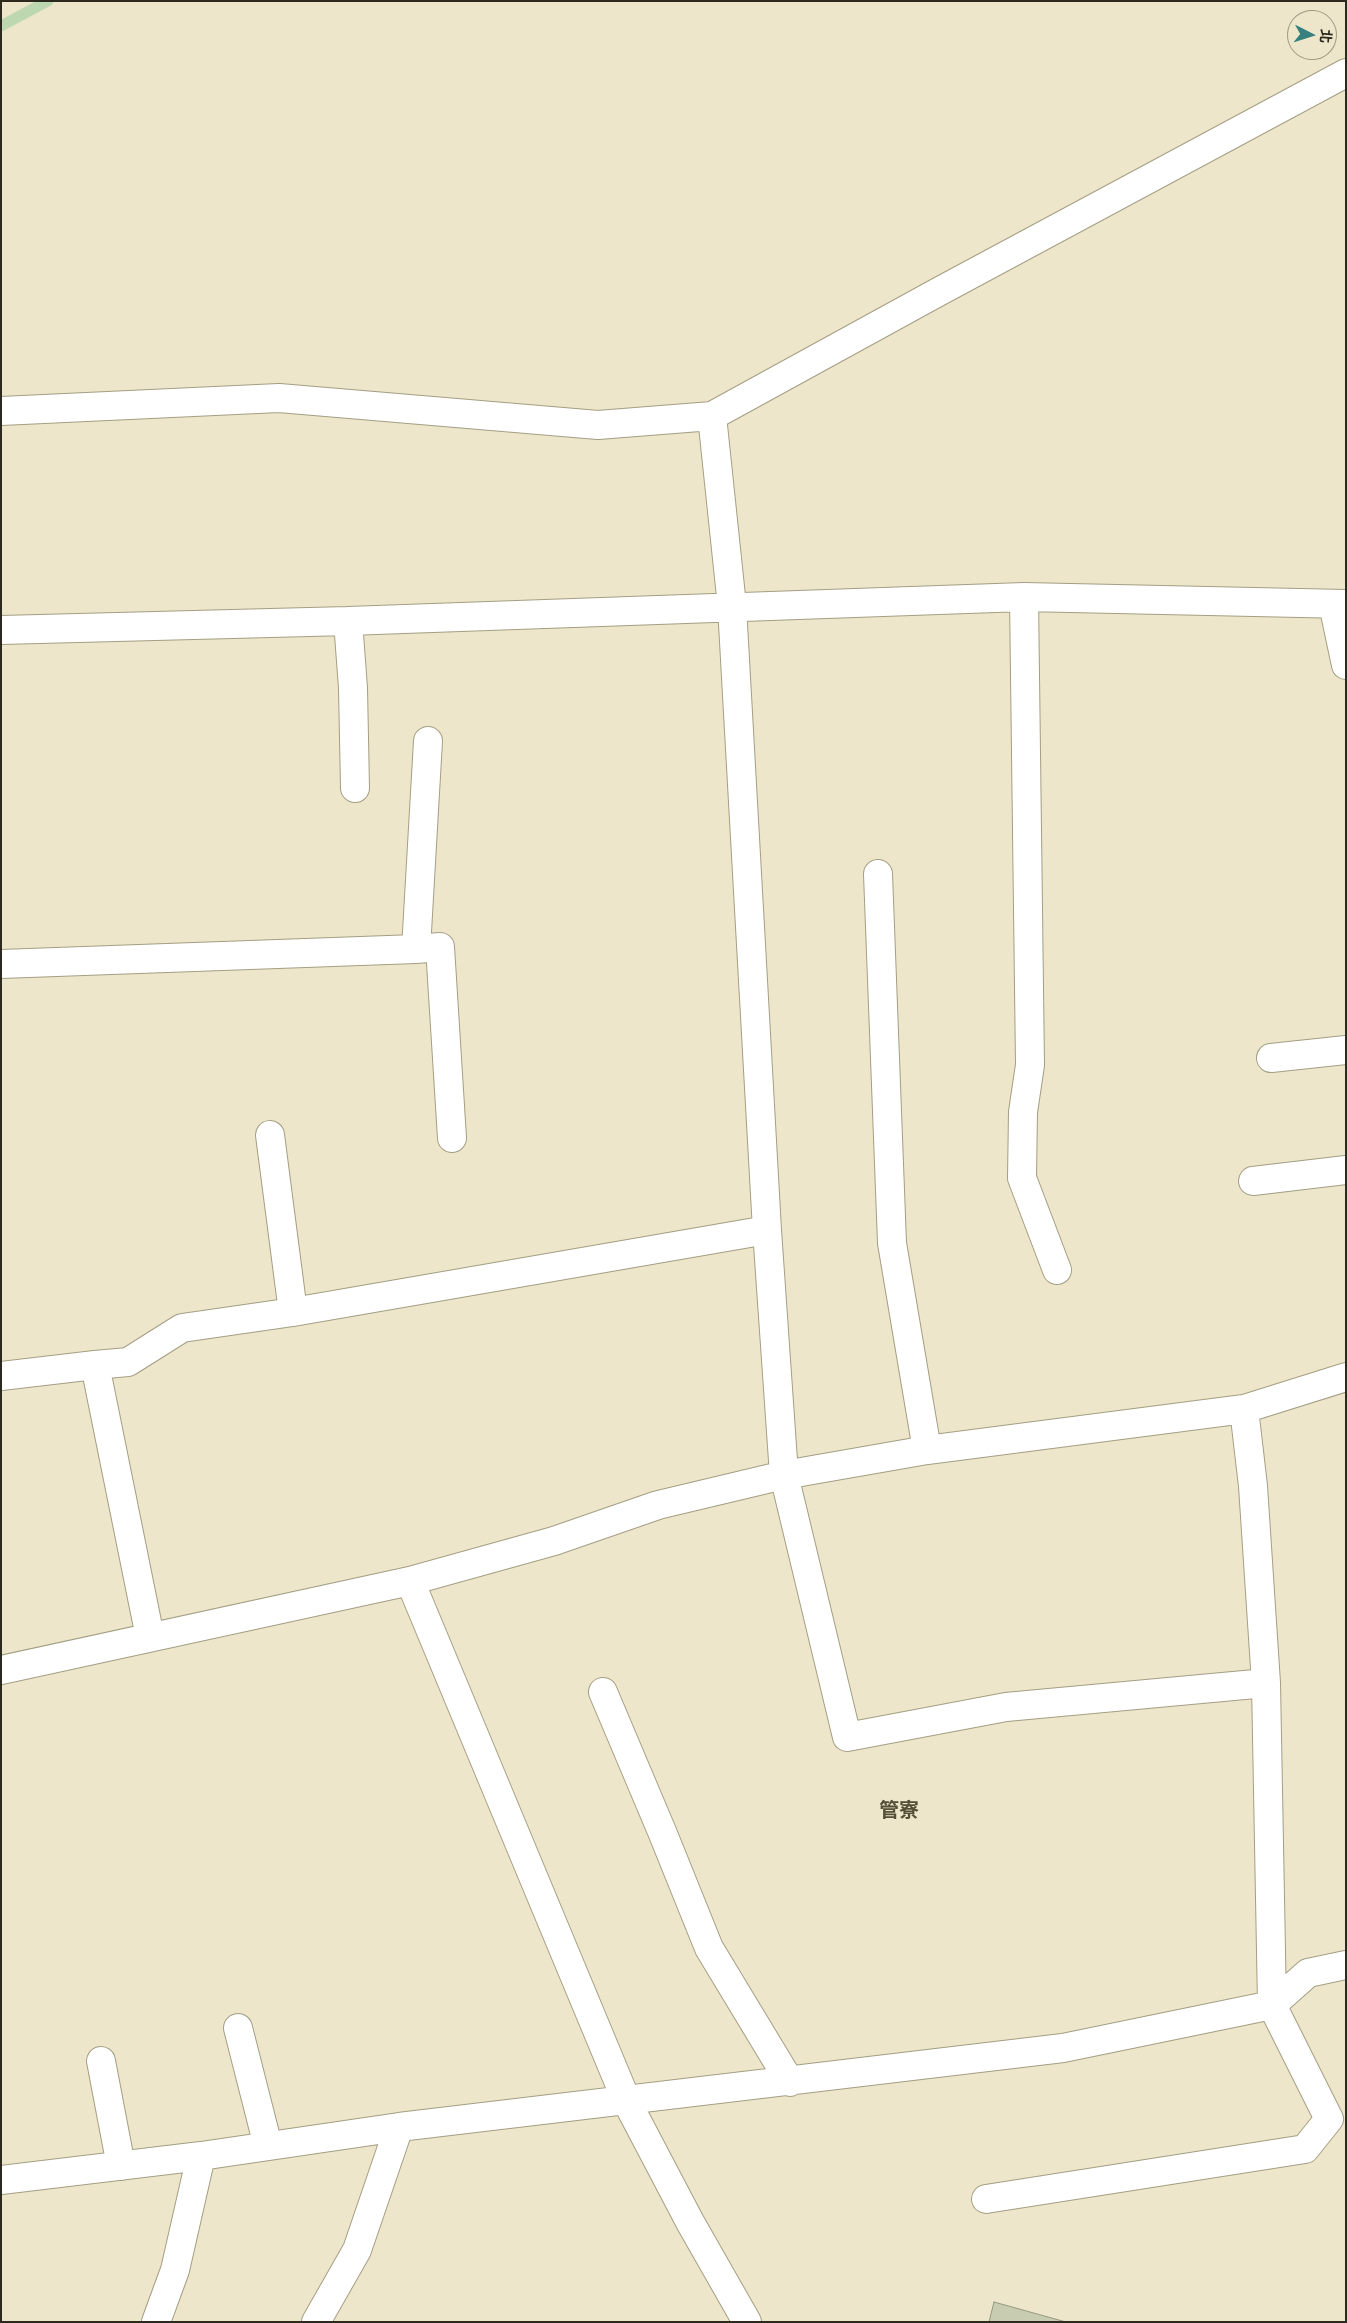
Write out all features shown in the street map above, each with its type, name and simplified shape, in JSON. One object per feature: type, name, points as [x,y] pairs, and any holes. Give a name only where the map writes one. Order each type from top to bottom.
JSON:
[{"type":"lane","points":[[1,412],[279,398],[598,425],[712,416],[1346,73]]},
{"type":"lane","points":[[712,416],[732,606],[784,1475],[846,1737],[1006,1707],[1266,1683]]},
{"type":"lane","points":[[1024,597],[1030,1065],[1023,1112],[1022,1178],[1057,1270]]},
{"type":"lane","points":[[1,630],[348,621],[1024,597],[1340,604],[1346,665]]},
{"type":"lane","points":[[348,621],[353,688],[355,788]]},
{"type":"lane","points":[[416,949],[428,741]]},
{"type":"lane","points":[[878,874],[892,1243],[927,1450]]},
{"type":"lane","points":[[1,964],[440,947],[452,1138]]},
{"type":"lane","points":[[1271,1058],[1346,1050]]},
{"type":"lane","points":[[270,1135],[293,1312]]},
{"type":"lane","points":[[1252,1182],[1346,1170]]},
{"type":"lane","points":[[1,1376],[95,1364],[128,1362],[182,1328],[293,1312],[768,1230]]},
{"type":"lane","points":[[95,1364],[150,1637]]},
{"type":"lane","points":[[1,1670],[410,1581],[554,1541],[658,1504],[784,1475],[927,1450],[1244,1409],[1346,1377]]},
{"type":"lane","points":[[986,2199],[1305,2149],[1338,2117],[1272,2005],[1266,1683],[1252,1486],[1244,1409]]},
{"type":"lane","points":[[410,1581],[627,2102],[690,2222],[746,2322]]},
{"type":"lane","points":[[602,1692],[664,1834],[708,1948],[790,2082]]},
{"type":"lane","points":[[1,2180],[201,2156],[399,2127],[627,2102],[1063,2048],[1272,2005],[1308,1973],[1346,1965]]},
{"type":"lane","points":[[238,2028],[268,2146]]},
{"type":"lane","points":[[101,2062],[121,2166]]},
{"type":"lane","points":[[316,2322],[357,2250],[399,2127]]},
{"type":"lane","points":[[156,2322],[175,2270],[201,2156]]},
{"type":"building","points":[[994,2302],[1066,2322],[989,2322]]},
{"type":"waterway","points":[[1,26],[48,1]]},
{"type":"district","name":"管寮","points":[[899,1812]]}]
